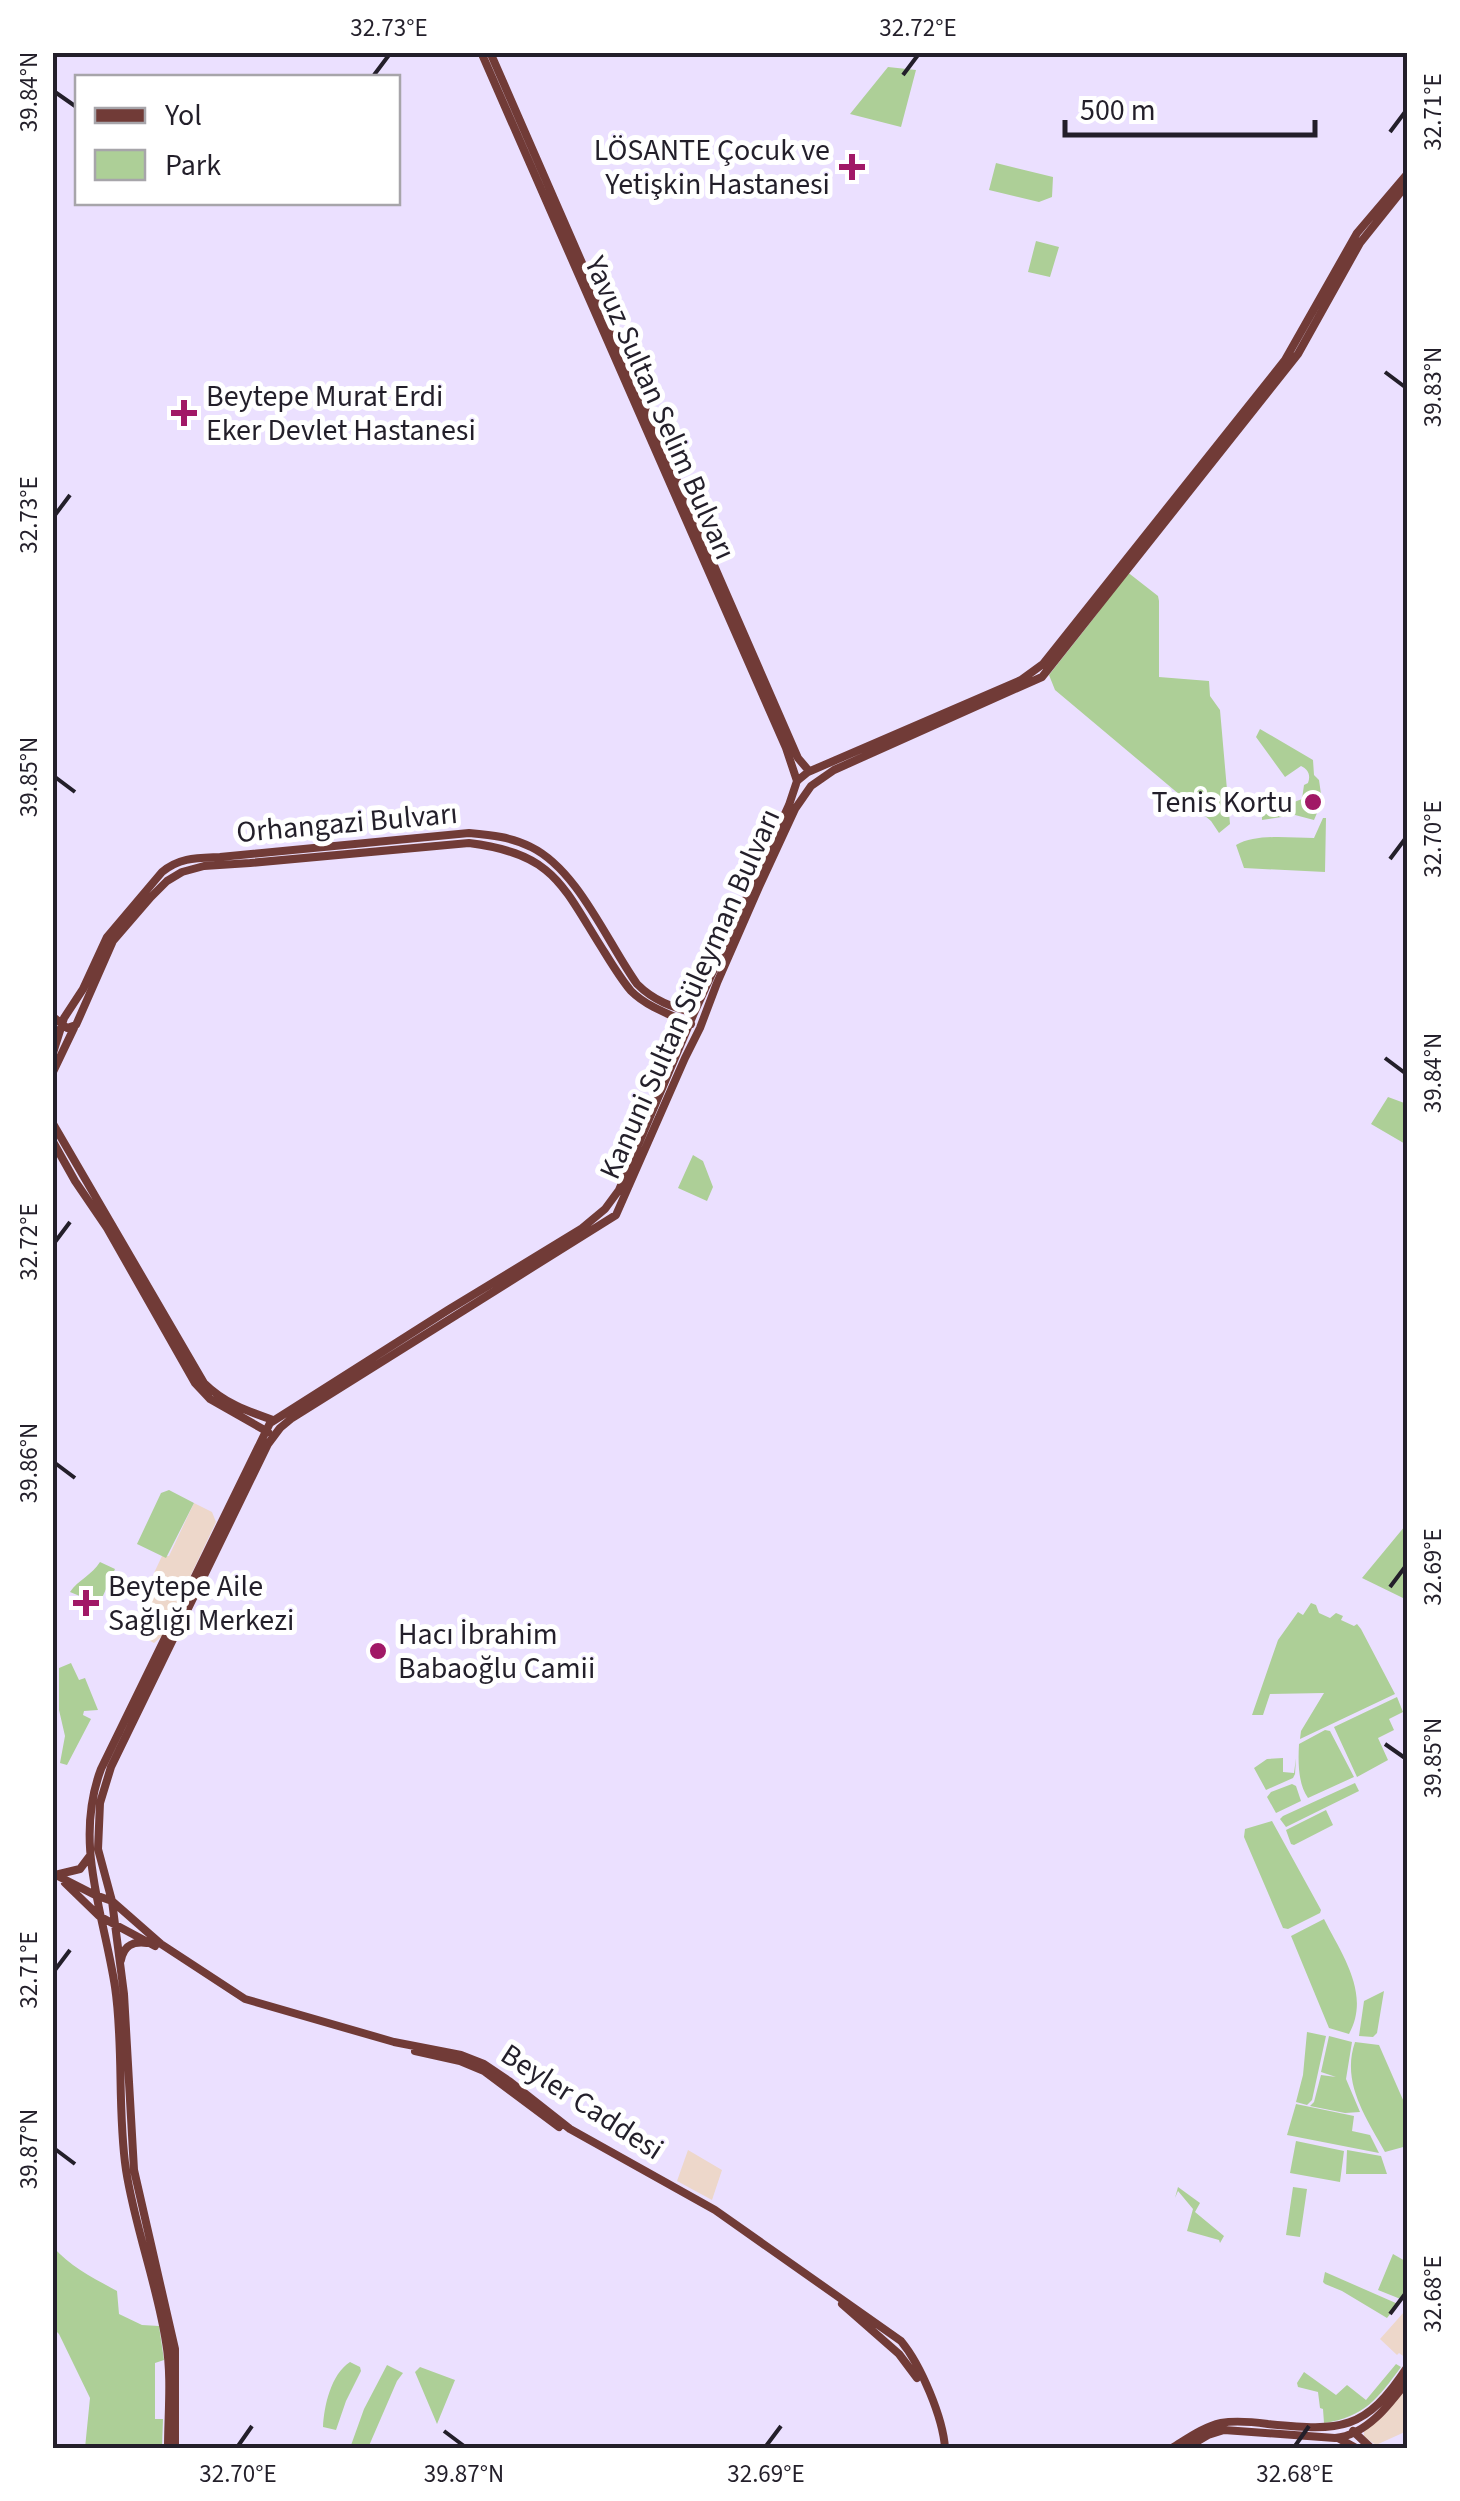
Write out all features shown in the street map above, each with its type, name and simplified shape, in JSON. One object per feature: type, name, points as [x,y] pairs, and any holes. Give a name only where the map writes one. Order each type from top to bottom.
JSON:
[{"type":"main road","name":"Yavuz Sultan Selim Bulvarı","points":[[481,52],[798,758],[810,771]]},
{"type":"main road","name":"Yavuz Sultan Selim Bulvarı","points":[[490,52],[786,748],[796,781]]},
{"type":"main road","name":"Kanuni Sultan Süleyman Bulvarı","points":[[172,2448],[175,2349],[134,2170],[120,1964],[98,1838],[98,1814],[104,1786],[172,1626],[273,1431],[611,1220],[619,1211],[758,888],[793,814],[811,786],[834,770],[1037,675],[1298,354],[1357,233],[1408,172]]},
{"type":"main road","name":"Kanuni Sultan Süleyman Bulvarı","points":[[1338,275],[1408,183]]},
{"type":"main road","name":"Kanuni Sultan Süleyman Bulvarı","points":[[273,1420],[581,1229],[606,1208],[621,1185],[796,781],[810,771],[1037,675]]},
{"type":"main road","points":[[796,781],[802,787],[811,786],[814,778],[810,771]]},
{"type":"main road","name":"Orhangazi Bulvarı","points":[[170,865],[185,858],[470,832],[504,837],[533,848],[560,867],[570,895],[630,990],[641,1000],[700,1028]]},
{"type":"main road","name":"Orhangazi Bulvarı","points":[[52,1074],[112,941],[173,878],[204,866],[469,843],[501,847],[528,857],[578,890],[646,994],[704,1017]]},
{"type":"main road","points":[[170,865],[180,866],[182,872]]},
{"type":"main road","points":[[170,865],[166,872],[173,878]]},
{"type":"main road","points":[[52,1056],[65,1018],[108,937],[170,865]]},
{"type":"main road","points":[[52,1008],[65,1018],[67,1028],[76,1024]]},
{"type":"main road","points":[[52,1016],[65,1018]]},
{"type":"main road","points":[[52,1122],[80,1179],[106,1228],[195,1384],[219,1405],[273,1431],[278,1422],[222,1399],[204,1383],[80,1179],[52,1140]]},
{"type":"main road","points":[[611,1220],[605,1215],[606,1208],[614,1204],[619,1211]]},
{"type":"main road","name":"Kanuni Sultan Süleyman Bulvarı","points":[[162,1653],[99,1776],[90,1818],[94,1895],[116,1994],[126,2166],[166,2342],[172,2448]]},
{"type":"main road","points":[[54,1874],[80,1870],[91,1854]]},
{"type":"main road","points":[[54,1874],[112,1902]]},
{"type":"main road","name":"Beyler Caddesi","points":[[54,1874],[99,1916],[151,1943],[244,2003],[484,2070],[572,2137],[715,2210],[896,2336],[917,2367],[937,2414],[942,2448]]},
{"type":"main road","points":[[94,1883],[101,1886],[105,1880]]},
{"type":"main road","name":"Beyler Caddesi","points":[[112,1902],[152,1938],[239,1996],[390,2043]]},
{"type":"main road","points":[[107,1949],[112,1942],[118,1946]]},
{"type":"main road","points":[[120,1964],[122,1953],[130,1944],[151,1943]]},
{"type":"main road","name":"Beyler Caddesi","points":[[650,2177],[843,2304],[892,2348],[918,2379],[942,2448]]},
{"type":"main road","points":[[896,2336],[890,2342],[892,2348],[898,2350],[904,2345]]},
{"type":"main road","points":[[1172,2448],[1219,2424],[1254,2422],[1310,2428],[1346,2424],[1381,2403],[1408,2366]]},
{"type":"main road","points":[[1186,2448],[1224,2430],[1338,2438],[1354,2433],[1387,2407],[1408,2380]]},
{"type":"main road","points":[[1346,2424],[1371,2448]]},
{"type":"main road","points":[[1336,2427],[1338,2438]]},
{"type":"main road","points":[[1338,2438],[1356,2448]]},
{"type":"shaded area","points":[[194,1503],[212,1512],[216,1522],[162,1636],[154,1643],[136,1633],[148,1611],[144,1609],[149,1597],[147,1588],[162,1556],[169,1556]]},
{"type":"shaded area","points":[[688,2150],[722,2170],[712,2200],[677,2181]]},
{"type":"shaded area","points":[[1407,2307],[1406,2358],[1380,2339]]},
{"type":"shaded area","points":[[1407,2386],[1407,2431],[1376,2445],[1364,2437],[1364,2431],[1387,2412]]},
{"type":"green space","points":[[888,67],[916,70],[901,127],[850,114]]},
{"type":"green space","points":[[996,163],[1053,177],[1052,197],[1039,202],[989,190]]},
{"type":"green space","points":[[1036,241],[1059,247],[1050,277],[1028,272]]},
{"type":"green space","points":[[1126,571],[1158,596],[1159,677],[1209,681],[1210,696],[1220,710],[1230,824],[1219,833],[1211,821],[1055,690],[1049,675]]},
{"type":"green space","points":[[1260,729],[1313,760],[1321,794],[1308,799],[1317,797],[1319,802],[1314,820],[1295,815],[1262,820],[1275,807],[1289,808],[1289,804],[1302,799],[1309,777],[1301,766],[1285,777],[1256,737]]},
{"type":"green space","points":[[1323,818],[1325,872],[1244,868],[1236,845],[1264,838],[1314,838]]},
{"type":"green space","points":[[1388,1097],[1407,1104],[1407,1145],[1371,1124]]},
{"type":"green space","points":[[693,1155],[703,1161],[713,1187],[707,1201],[678,1188]]},
{"type":"green space","points":[[169,1490],[194,1503],[166,1558],[137,1544],[161,1493]]},
{"type":"green space","points":[[1407,1517],[1407,1615],[1403,1598],[1362,1578],[1405,1526]]},
{"type":"green space","points":[[100,1562],[115,1569],[102,1598],[89,1595],[87,1599],[70,1592],[93,1570]]},
{"type":"green space","points":[[1311,1603],[1319,1613],[1330,1618],[1336,1613],[1343,1616],[1341,1620],[1357,1624],[1395,1694],[1300,1739],[1324,1693],[1270,1694],[1263,1715],[1252,1715],[1278,1640],[1298,1612],[1303,1615]]},
{"type":"green space","points":[[71,1663],[79,1680],[85,1678],[98,1710],[84,1711],[83,1715],[91,1719],[67,1765],[60,1763],[65,1736],[59,1710],[59,1668]]},
{"type":"green space","points":[[1397,1697],[1403,1712],[1389,1719],[1394,1730],[1378,1738],[1388,1760],[1357,1777],[1334,1727]]},
{"type":"green space","points":[[1330,1731],[1354,1777],[1308,1798],[1300,1780],[1299,1744]]},
{"type":"green space","points":[[1283,1758],[1283,1772],[1294,1773],[1296,1758],[1295,1774],[1293,1778],[1266,1790],[1254,1768],[1267,1759]]},
{"type":"green space","points":[[1355,1783],[1359,1791],[1286,1827],[1280,1819],[1283,1816]]},
{"type":"green space","points":[[1292,1784],[1301,1801],[1276,1813],[1267,1797]]},
{"type":"green space","points":[[1326,1810],[1333,1825],[1291,1844],[1286,1830]]},
{"type":"green space","points":[[1272,1821],[1321,1910],[1288,1929],[1283,1928],[1244,1837],[1245,1829]]},
{"type":"green space","points":[[1324,1919],[1356,1990],[1355,2019],[1349,2034],[1329,2028],[1291,1936]]},
{"type":"green space","points":[[1384,1991],[1377,2033],[1373,2037],[1359,2036],[1364,2001]]},
{"type":"green space","points":[[1307,2032],[1326,2036],[1312,2100],[1307,2105],[1296,2102]]},
{"type":"green space","points":[[1329,2036],[1352,2042],[1346,2079],[1360,2112],[1310,2106],[1321,2075],[1336,2077],[1321,2072]]},
{"type":"green space","points":[[1355,2042],[1379,2045],[1407,2109],[1407,2146],[1385,2152],[1363,2113],[1351,2072]]},
{"type":"green space","points":[[1296,2104],[1354,2116],[1352,2131],[1370,2135],[1379,2153],[1287,2135]]},
{"type":"green space","points":[[1296,2141],[1344,2151],[1340,2182],[1290,2173]]},
{"type":"green space","points":[[1347,2150],[1381,2156],[1387,2174],[1346,2174]]},
{"type":"green space","points":[[1178,2187],[1200,2203],[1195,2212],[1224,2236],[1220,2243],[1187,2231],[1193,2209],[1178,2191],[1175,2198]]},
{"type":"green space","points":[[1293,2187],[1307,2189],[1300,2237],[1286,2235]]},
{"type":"green space","points":[[53,2247],[91,2277],[117,2291],[119,2314],[142,2325],[159,2326],[164,2360],[155,2363],[155,2419],[163,2419],[162,2448],[85,2448],[90,2398],[53,2328]]},
{"type":"green space","points":[[1393,2254],[1407,2262],[1407,2293],[1403,2300],[1378,2290]]},
{"type":"green space","points":[[1325,2272],[1398,2304],[1387,2318],[1325,2284]]},
{"type":"green space","points":[[350,2362],[361,2371],[336,2430],[323,2427],[333,2382]]},
{"type":"green space","points":[[1396,2364],[1401,2367],[1369,2404],[1350,2416],[1324,2423],[1318,2392],[1298,2387],[1297,2383],[1304,2372],[1336,2395],[1347,2385],[1366,2400]]},
{"type":"green space","points":[[387,2365],[403,2373],[368,2448],[350,2448],[364,2409]]},
{"type":"green space","points":[[420,2367],[455,2380],[437,2424],[415,2372]]},
{"type":"place","name":"LÖSANTE Çocuk ve Yetişkin Hastanesi","points":[[852,167]]},
{"type":"place","name":"Beytepe Murat Erdi Eker Devlet Hastanesi","points":[[184,413]]},
{"type":"place","name":"Tenis Kortu","points":[[1313,802]]},
{"type":"place","name":"Beytepe Aile Sağlığı Merkezi","points":[[86,1603]]},
{"type":"place","name":"Hacı İbrahim Babaoğlu Camii","points":[[378,1651]]}]
